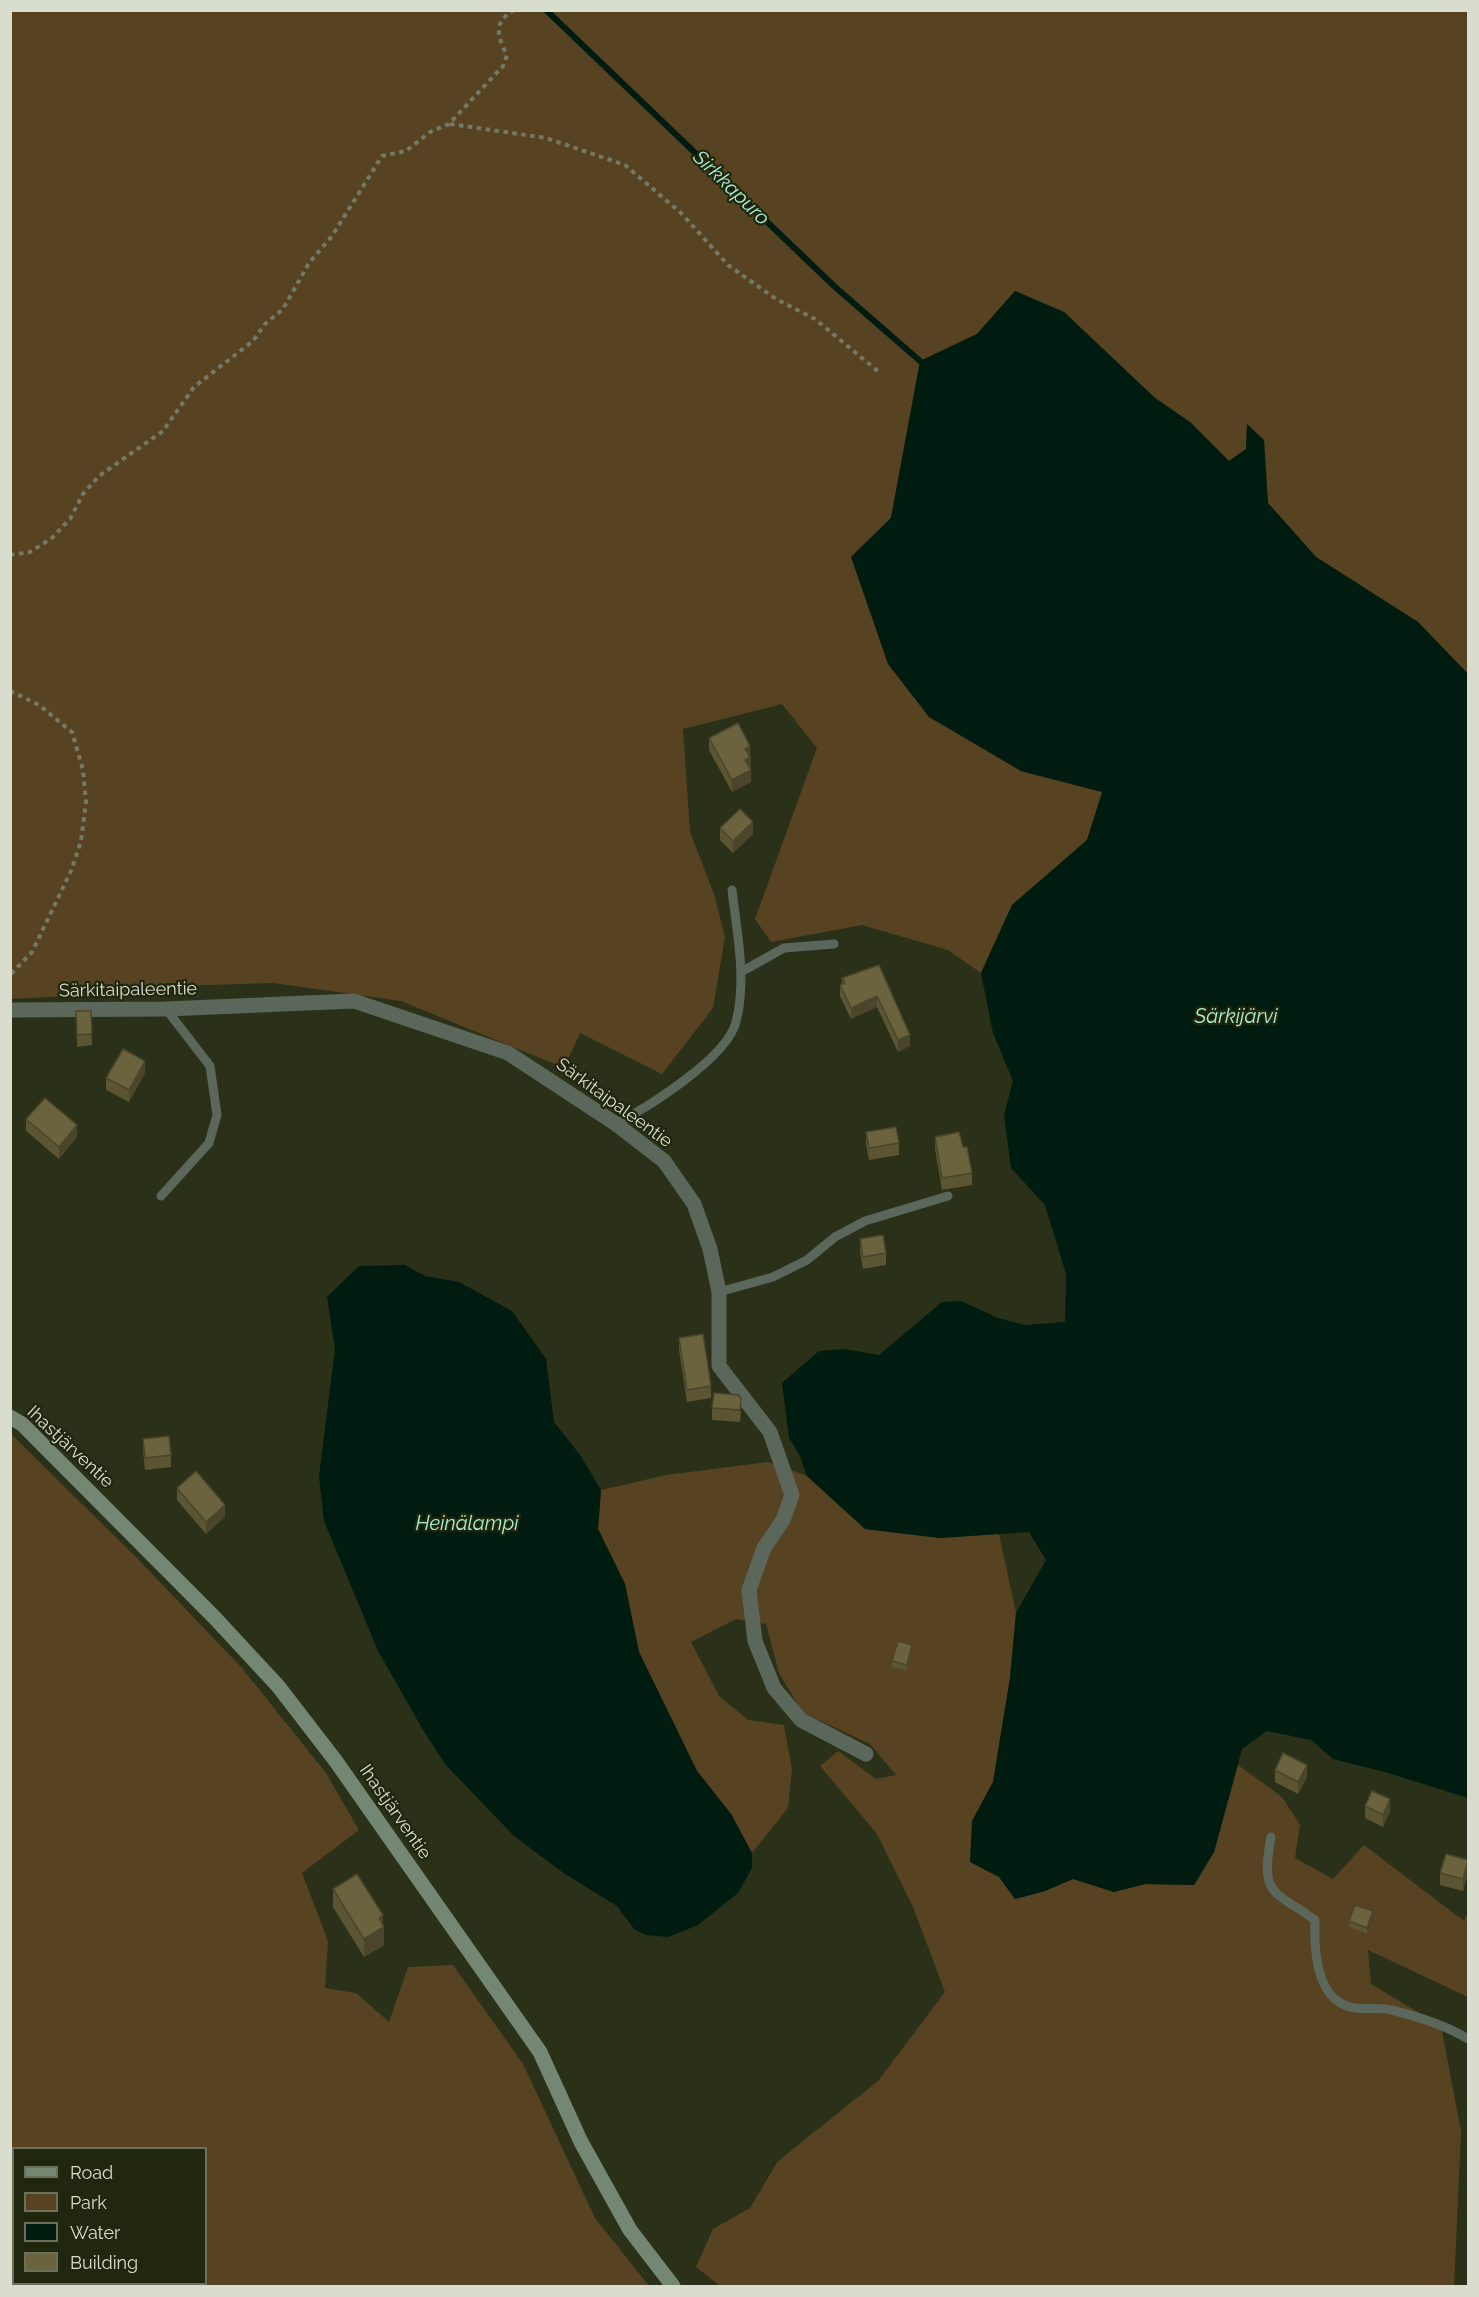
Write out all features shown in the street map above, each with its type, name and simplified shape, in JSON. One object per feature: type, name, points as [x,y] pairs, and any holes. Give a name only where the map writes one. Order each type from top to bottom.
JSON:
[{"type":"street","name":"Särkitaipaleentie","points":[[10,1010],[166,1010],[354,1001],[508,1053],[616,1124],[664,1161],[694,1204],[710,1249],[719,1292],[719,1366],[770,1432],[792,1495],[783,1520],[765,1548],[748,1590],[755,1641],[774,1688],[801,1720],[866,1754]]},
{"type":"street","name":"Ihastjärventie","points":[[10,1417],[22,1424],[214,1617],[278,1686],[314,1732],[540,2052],[581,2142],[630,2230],[673,2286]]},
{"type":"lane","points":[[616,1124],[653,1104],[718,1052],[736,1024],[741,972],[732,890]]},
{"type":"lane","points":[[741,972],[784,948],[834,944]]},
{"type":"lane","points":[[161,1196],[209,1143],[217,1115],[210,1066],[166,1010]]},
{"type":"lane","points":[[719,1292],[773,1277],[807,1260],[835,1237],[866,1221],[948,1196]]},
{"type":"lane","points":[[1271,1837],[1267,1860],[1270,1888],[1284,1902],[1315,1920],[1316,1964],[1336,1999],[1349,2007],[1389,2009],[1457,2032],[1468,2039]]},
{"type":"path","points":[[10,555],[30,552],[52,538],[70,519],[83,494],[99,476],[163,431],[194,387],[253,341],[265,324],[283,309],[309,263],[332,236],[382,156],[406,151],[430,132],[449,124],[503,66],[507,55],[500,44],[498,25],[503,16],[514,10]]},
{"type":"path","points":[[449,124],[546,138],[626,165],[681,213],[728,265],[776,299],[815,319],[880,373]]},
{"type":"path","points":[[10,692],[39,705],[72,732],[83,770],[86,802],[81,841],[71,871],[32,952],[10,975]]},
{"type":"green space","points":[[10,11],[1468,11],[1468,674],[1418,622],[1316,557],[1268,503],[1265,473],[1247,425],[1246,449],[1229,461],[1190,422],[1155,398],[1064,312],[1015,291],[977,334],[920,361],[891,518],[851,557],[1021,771],[1103,792],[1087,840],[1012,905],[981,973],[948,950],[862,925],[771,942],[755,919],[817,748],[782,704],[683,729],[690,832],[714,894],[725,937],[713,1008],[662,1074],[580,1033],[564,1068],[401,1001],[273,983],[178,986],[108,994],[11,999]]},
{"type":"green space","points":[[10,1433],[136,1557],[242,1668],[326,1773],[359,1830],[302,1873],[328,1941],[325,1988],[356,1993],[389,2022],[408,1967],[453,1965],[523,2064],[595,2218],[649,2286],[11,2286]]},
{"type":"green space","points":[[768,1462],[807,1476],[865,1529],[940,1538],[999,1534],[1016,1613],[1010,1678],[993,1782],[972,1821],[999,1877],[1015,1899],[1045,1891],[1073,1879],[1114,1892],[1145,1884],[1194,1885],[1214,1852],[1238,1765],[1282,1797],[1300,1825],[1295,1858],[1333,1879],[1364,1845],[1464,1921],[1468,1912],[1468,1997],[1368,1950],[1371,1984],[1441,2026],[1461,2131],[1454,2286],[720,2286],[696,2267],[713,2229],[750,2208],[778,2161],[878,2081],[945,1992],[913,1907],[877,1834],[820,1766],[838,1751],[876,1779],[896,1775],[870,1744],[802,1712],[779,1673],[766,1624],[736,1619],[691,1642],[719,1696],[748,1720],[784,1725],[792,1769],[788,1808],[752,1853],[731,1814],[697,1771],[639,1652],[625,1584],[598,1529],[601,1490],[666,1475]]},
{"type":"water","name":"Särkijärvi","points":[[1015,291],[1064,312],[1155,398],[1190,422],[1229,461],[1246,449],[1247,424],[1264,440],[1268,503],[1316,557],[1418,622],[1468,674],[1468,1798],[1385,1772],[1333,1759],[1311,1740],[1267,1731],[1242,1749],[1214,1852],[1194,1885],[1145,1884],[1114,1892],[1073,1879],[1045,1891],[1015,1899],[999,1877],[970,1862],[972,1821],[993,1782],[1010,1678],[1016,1613],[1046,1560],[1029,1532],[940,1538],[865,1529],[807,1476],[800,1456],[789,1438],[782,1383],[819,1351],[844,1349],[879,1355],[942,1302],[961,1301],[998,1318],[1025,1325],[1065,1322],[1066,1274],[1045,1205],[1011,1168],[1004,1115],[1013,1081],[993,1033],[981,973],[1012,905],[1087,840],[1102,792],[1021,771],[929,717],[888,664],[851,557],[891,518],[920,361],[977,334]]},
{"type":"water","name":"Heinälampi","points":[[405,1265],[425,1276],[459,1282],[512,1311],[546,1359],[554,1422],[580,1455],[601,1490],[598,1529],[625,1584],[639,1652],[697,1771],[731,1814],[752,1853],[752,1868],[738,1893],[698,1925],[668,1937],[646,1935],[634,1929],[617,1906],[565,1874],[514,1836],[445,1764],[378,1651],[324,1521],[319,1476],[335,1349],[327,1297],[359,1266]]},
{"type":"building","points":[[738,723],[750,746],[745,749],[750,757],[745,760],[751,770],[732,780],[709,738]]},
{"type":"building","points":[[740,809],[753,822],[733,841],[720,828]]},
{"type":"building","points":[[879,965],[910,1035],[898,1040],[877,996],[851,1008],[840,985],[845,983],[842,978]]},
{"type":"building","points":[[76,1011],[91,1011],[92,1034],[77,1035]]},
{"type":"building","points":[[123,1049],[145,1061],[129,1090],[106,1078]]},
{"type":"building","points":[[45,1098],[77,1125],[59,1147],[26,1119]]},
{"type":"building","points":[[896,1127],[899,1143],[869,1148],[866,1132]]},
{"type":"building","points":[[959,1132],[963,1147],[967,1147],[972,1173],[942,1178],[935,1137]]},
{"type":"building","points":[[883,1235],[886,1253],[863,1257],[860,1239]]},
{"type":"building","points":[[703,1334],[711,1386],[687,1390],[679,1338]]},
{"type":"building","points":[[714,1393],[739,1395],[740,1410],[712,1408]]},
{"type":"building","points":[[169,1436],[171,1455],[145,1458],[143,1439]]},
{"type":"building","points":[[196,1471],[225,1505],[206,1522],[177,1488]]},
{"type":"building","points":[[898,1641],[912,1645],[907,1665],[892,1661]]},
{"type":"building","points":[[1283,1753],[1307,1765],[1298,1782],[1275,1770]]},
{"type":"building","points":[[1372,1791],[1390,1799],[1383,1815],[1365,1806]]},
{"type":"building","points":[[1446,1854],[1468,1860],[1463,1879],[1440,1873]]},
{"type":"building","points":[[357,1874],[383,1915],[379,1918],[384,1927],[364,1939],[333,1889]]},
{"type":"building","points":[[1355,1905],[1373,1911],[1367,1928],[1349,1921]]},
{"type":"waterway","name":"Sirkkapuro","points":[[546,10],[834,286],[920,361]]}]
